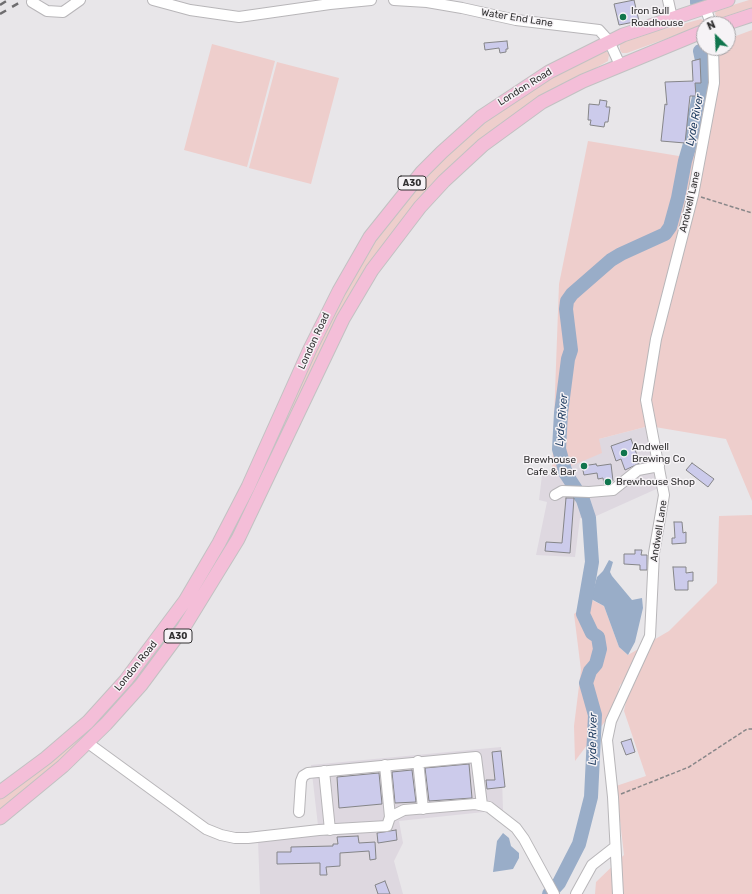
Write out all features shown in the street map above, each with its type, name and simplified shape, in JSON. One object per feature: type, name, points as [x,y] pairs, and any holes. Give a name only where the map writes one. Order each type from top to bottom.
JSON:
[{"type":"main road","name":"London Road","points":[[0,792],[46,758],[88,722],[126,680],[186,601],[220,543],[245,494],[310,349],[338,291],[370,237],[403,194],[442,152],[492,109],[548,72],[610,41],[672,18],[728,0]]},
{"type":"main road","points":[[736,20],[752,15]]},
{"type":"main road","name":"London Road","points":[[0,818],[40,786],[88,743],[126,703],[162,659],[221,569],[258,501],[343,319],[372,270],[404,226],[464,162],[502,130],[558,92],[620,65],[696,35]]},
{"type":"street","points":[[32,2],[47,11],[63,12],[80,0]]},
{"type":"street","points":[[153,0],[190,10],[239,17],[337,3],[371,0]]},
{"type":"street","name":"Water End Lane","points":[[394,0],[462,8],[516,20],[587,27],[599,30],[610,41],[620,65]]},
{"type":"street","points":[[668,0],[672,18]]},
{"type":"street","points":[[705,7],[708,16]]},
{"type":"street","name":"Andwell Lane","points":[[618,894],[613,797],[607,740],[611,721],[650,636],[654,552],[664,495],[646,400],[656,339],[693,195],[714,83],[713,56]]},
{"type":"street","points":[[555,495],[562,492],[614,490],[638,470],[659,466]]},
{"type":"street","points":[[88,743],[206,829],[221,835],[248,838],[386,826],[390,817],[385,765]]},
{"type":"street","points":[[299,812],[301,781],[303,776],[308,773],[324,770],[418,761],[476,757],[482,805]]},
{"type":"street","points":[[418,761],[423,809]]},
{"type":"street","points":[[324,770],[330,830]]},
{"type":"street","points":[[390,817],[404,810],[475,804],[489,807],[500,814],[516,828],[524,839],[551,890]]},
{"type":"street","points":[[576,894],[592,865],[615,846]]},
{"type":"path","points":[[693,195],[752,213]]},
{"type":"path","points":[[613,797],[689,767],[747,729],[752,729]]},
{"type":"shaded area","points":[[752,0],[752,8],[729,16],[716,16],[715,13],[717,10]]},
{"type":"shaded area","points":[[696,20],[695,28],[627,53],[622,53],[620,50],[620,44],[625,40]]},
{"type":"shaded area","points":[[752,30],[752,501],[726,439],[649,426],[599,439],[602,453],[552,474],[559,284],[588,141],[691,158],[705,56],[736,56],[736,36]]},
{"type":"shaded area","points":[[212,44],[275,61],[247,167],[184,150]]},
{"type":"shaded area","points":[[601,51],[606,51],[609,54],[608,61],[531,104],[500,124],[468,151],[394,232],[253,502],[173,636],[103,722],[0,813],[0,797],[23,780],[170,630],[315,348],[366,254],[390,219],[437,165],[469,136],[505,107],[559,73]]},
{"type":"shaded area","points":[[277,62],[339,78],[311,184],[249,168]]},
{"type":"shaded area","points":[[649,426],[663,486],[594,517],[580,518],[575,557],[536,555],[547,502],[539,500],[542,475],[552,474],[599,439]]},
{"type":"shaded area","points":[[752,515],[752,894],[595,894],[596,882],[624,855],[616,786],[646,776],[624,711],[631,676],[620,685],[613,711],[575,761],[574,726],[581,670],[574,614],[592,600],[604,606],[619,647],[628,655],[669,631],[717,583],[719,516]]},
{"type":"shaded area","points":[[501,747],[503,810],[399,821],[403,843],[394,861],[403,894],[260,894],[258,840],[319,834],[311,765]]},
{"type":"water","points":[[609,560],[613,562],[610,572],[612,576],[632,600],[642,598],[643,608],[635,642],[628,655],[619,647],[604,606],[591,599],[597,577],[603,571]]},
{"type":"water","points":[[503,833],[509,838],[511,846],[519,853],[519,858],[513,869],[493,872],[497,841]]},
{"type":"building","points":[[634,0],[639,21],[619,25],[614,4]]},
{"type":"building","points":[[507,41],[508,49],[506,49],[506,52],[500,53],[499,48],[485,50],[484,43]]},
{"type":"building","points":[[700,59],[701,83],[695,83],[696,96],[690,96],[685,143],[661,141],[665,104],[667,105],[665,82],[693,81],[692,61]]},
{"type":"building","points":[[600,100],[607,101],[606,107],[610,107],[608,122],[605,122],[604,127],[590,125],[591,120],[588,120],[589,104],[599,105]]},
{"type":"building","name":"Andwell Brewing Co","points":[[631,439],[640,463],[625,470],[621,459],[616,461],[611,446]]},
{"type":"building","points":[[692,463],[714,479],[708,487],[686,470]]},
{"type":"building","points":[[596,464],[597,466],[611,464],[613,481],[604,484],[603,478],[598,479],[597,473],[584,475],[582,466]]},
{"type":"building","points":[[566,498],[574,498],[570,553],[545,551],[546,542],[562,543]]},
{"type":"building","points":[[674,522],[682,522],[683,533],[686,532],[686,543],[672,544],[672,538],[675,538]]},
{"type":"building","points":[[635,550],[642,550],[641,555],[647,555],[647,570],[640,570],[640,565],[624,564],[624,554],[635,554]]},
{"type":"building","points":[[673,567],[686,567],[686,573],[693,572],[693,581],[688,581],[688,590],[675,590]]},
{"type":"building","points":[[631,739],[635,752],[626,755],[621,742]]},
{"type":"building","points":[[501,751],[505,787],[487,789],[486,780],[495,780],[492,752]]},
{"type":"building","points":[[469,764],[472,798],[429,801],[425,768]]},
{"type":"building","points":[[412,770],[416,802],[395,803],[392,772]]},
{"type":"building","points":[[379,773],[382,804],[339,808],[337,777]]},
{"type":"building","points":[[396,830],[397,840],[378,843],[377,833]]},
{"type":"building","points":[[358,836],[359,843],[375,842],[376,859],[370,860],[369,851],[340,853],[340,866],[326,867],[327,875],[320,875],[320,863],[277,864],[277,852],[291,852],[291,847],[333,846],[333,844],[338,844],[337,837]]},
{"type":"building","points":[[385,881],[390,894],[378,894],[375,885]]},
{"type":"waterway","name":"Lyde River","points":[[549,894],[559,883],[579,844],[591,797],[595,715],[586,683],[590,671],[596,664],[600,649],[598,637],[592,633],[583,614],[592,562],[589,518],[583,500],[566,474],[559,449],[561,413],[568,359],[571,350],[566,309],[567,301],[572,294],[611,260],[665,234],[670,227],[678,198],[685,161],[693,134],[695,114],[703,80],[703,65],[701,56]]},
{"type":"railway","points":[[0,5],[8,0]]},
{"type":"railway","points":[[0,14],[24,0]]},
{"type":"place","name":"Iron Bull Roadhouse","points":[[623,17]]},
{"type":"place","name":"Andwell Brewing Co","points":[[624,453]]},
{"type":"place","name":"Brewhouse Cafe & Bar","points":[[584,466]]},
{"type":"place","name":"Brewhouse Shop","points":[[608,482]]}]
